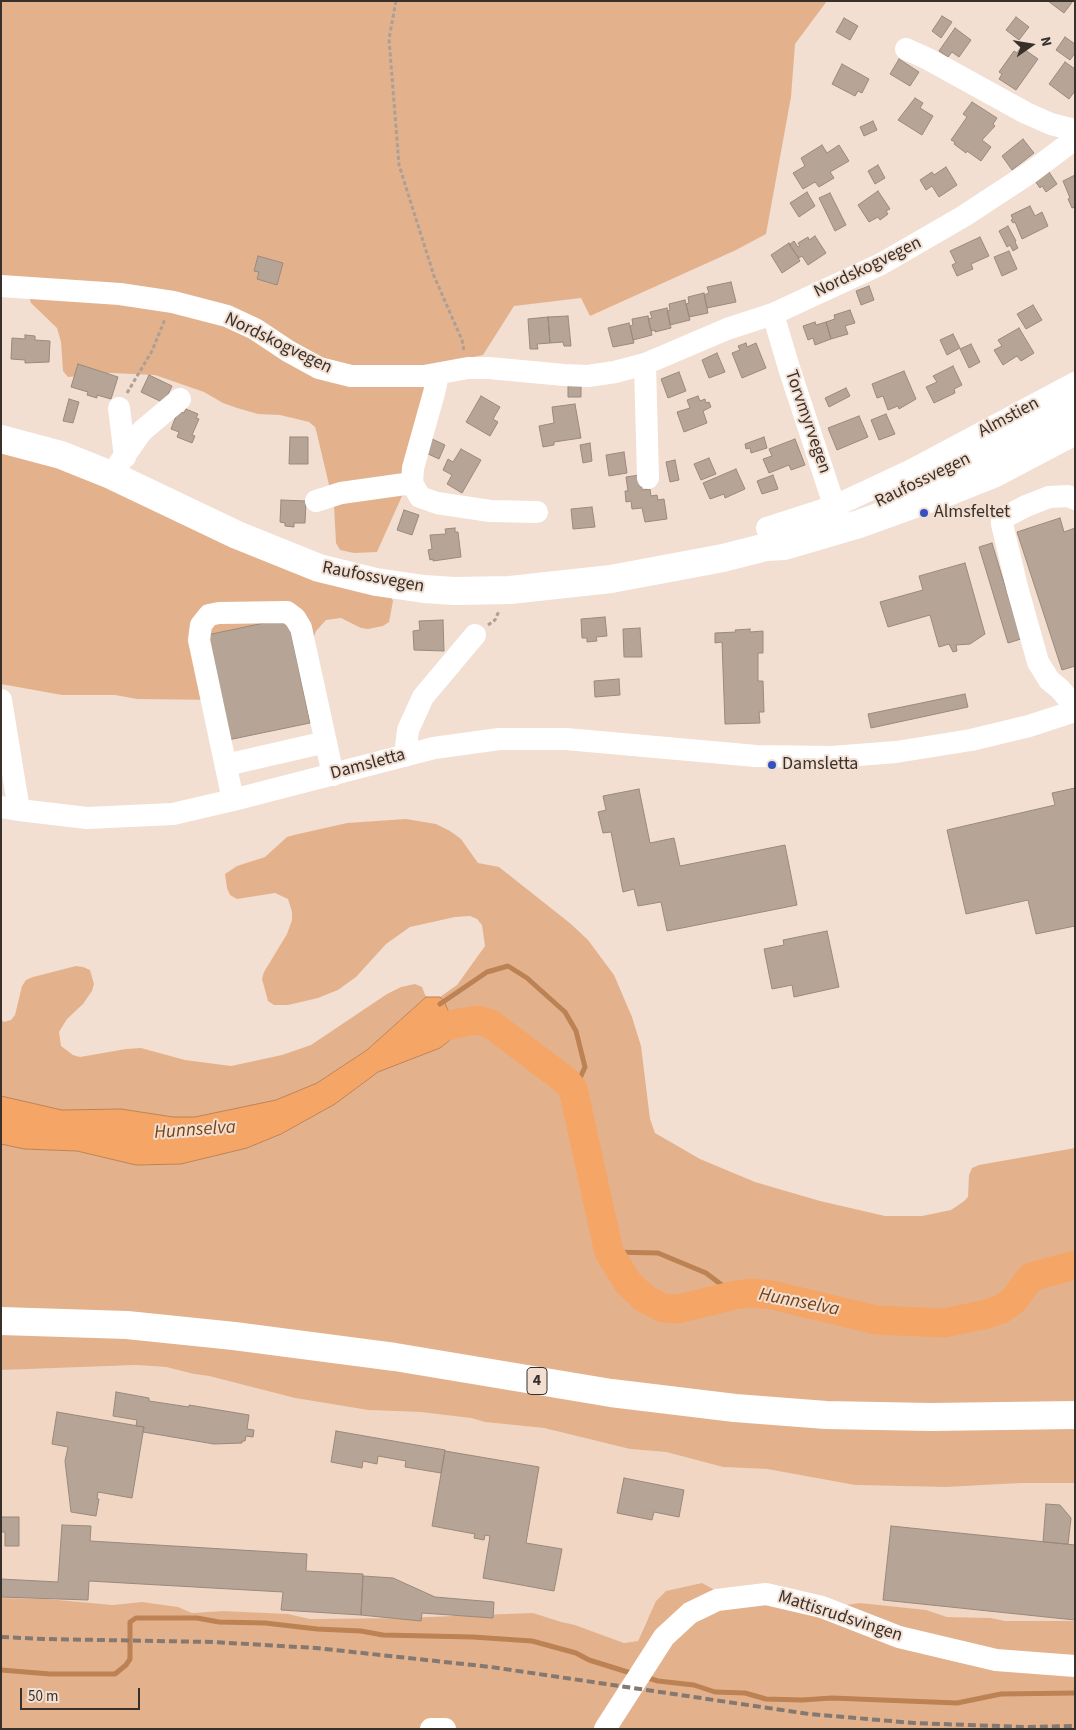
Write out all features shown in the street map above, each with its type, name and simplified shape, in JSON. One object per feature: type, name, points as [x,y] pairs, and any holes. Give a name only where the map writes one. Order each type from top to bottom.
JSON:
[{"type":"main road","name":"Raufossvegen","points":[[1,439],[61,455],[118,466],[271,550],[308,564],[346,576],[376,582],[454,591],[549,587],[639,574],[723,558],[766,538],[784,546],[838,518],[903,494],[1071,423]]},
{"type":"main road","name":"4","points":[[1,1321],[127,1325],[234,1336],[395,1357],[611,1393],[735,1408],[826,1416],[1075,1415]]},
{"type":"main road","name":"4","points":[[1,1337],[122,1341],[234,1351],[344,1365],[498,1390],[729,1423],[820,1431],[1075,1430]]},
{"type":"street","points":[[906,49],[928,59],[1026,113],[1051,124],[1075,130]]},
{"type":"street","name":"Nordskogvegen","points":[[1,286],[120,294],[173,302],[227,316],[242,322],[304,360],[329,372],[361,377],[438,375],[468,368],[588,376],[615,372],[645,364],[727,329],[773,314],[881,264],[909,249],[1031,172],[1075,139]]},
{"type":"street","name":"Torvmyrvegen","points":[[773,314],[838,518]]},
{"type":"street","points":[[645,364],[648,478]]},
{"type":"street","points":[[438,375],[413,468],[412,481],[420,497],[437,503],[490,511],[537,512]]},
{"type":"street","name":"Almstien","points":[[838,518],[912,470],[1075,384]]},
{"type":"street","points":[[118,466],[142,431],[180,399]]},
{"type":"street","points":[[118,466],[119,408]]},
{"type":"street","points":[[316,500],[341,493],[412,481]]},
{"type":"street","name":"Damsletta","points":[[1,700],[10,809],[87,818],[173,814],[334,775],[434,748],[499,739],[566,739],[756,756],[832,757],[896,752],[971,740],[1029,726],[1075,709],[1069,698],[1049,680],[1038,662],[1016,587],[1002,520],[1026,506],[1049,497],[1068,496],[1075,499]]},
{"type":"street","points":[[233,800],[199,640],[201,625],[209,615],[219,613],[287,612],[295,618],[301,628],[334,775]]},
{"type":"street","points":[[405,756],[408,730],[423,697],[475,635]]},
{"type":"street","points":[[226,765],[326,742]]},
{"type":"street","name":"Mattisrudsvingen","points":[[606,1728],[664,1637],[690,1612],[717,1600],[766,1594],[822,1607],[899,1637],[996,1660],[1075,1666]]},
{"type":"street","points":[[431,1729],[445,1729]]},
{"type":"path","points":[[396,1],[389,40],[399,165],[434,276],[462,340],[468,368]]},
{"type":"path","points":[[119,408],[152,351],[173,302]]},
{"type":"path","points":[[475,635],[495,620],[510,590]]},
{"type":"shaded area","points":[[1,1],[827,1],[795,44],[791,97],[766,234],[736,250],[590,316],[581,298],[514,306],[483,355],[454,361],[410,478],[377,552],[354,553],[340,550],[336,543],[334,506],[315,427],[309,422],[280,415],[258,414],[237,408],[223,403],[204,392],[155,375],[111,373],[68,377],[63,371],[61,342],[57,328],[31,303],[27,289],[1,282]]},
{"type":"shaded area","points":[[1,452],[39,459],[390,595],[393,601],[389,622],[383,626],[368,629],[361,628],[341,618],[326,620],[316,631],[311,645],[220,700],[137,699],[115,695],[62,695],[1,684]]},
{"type":"shaded area","points":[[406,819],[436,824],[450,831],[461,839],[478,863],[499,867],[571,924],[588,940],[614,975],[632,1017],[641,1046],[650,1119],[655,1133],[700,1159],[755,1182],[820,1201],[885,1216],[922,1216],[951,1210],[963,1202],[968,1197],[969,1175],[972,1168],[979,1165],[1075,1148],[1075,1483],[1022,1483],[946,1487],[855,1485],[767,1469],[723,1467],[666,1452],[630,1449],[544,1428],[485,1422],[471,1418],[420,1412],[368,1410],[295,1398],[166,1367],[136,1365],[1,1370],[1,1144],[24,1149],[77,1151],[136,1165],[181,1164],[247,1148],[281,1134],[335,1104],[378,1072],[440,1048],[455,1036],[454,1024],[444,1001],[440,997],[457,985],[485,946],[482,925],[477,919],[470,916],[455,917],[410,927],[386,944],[356,977],[338,990],[318,998],[288,1005],[274,1005],[268,1001],[262,979],[264,972],[287,934],[292,920],[288,899],[275,893],[237,899],[230,895],[227,888],[225,874],[237,866],[265,857],[287,837],[347,823]]},
{"type":"shaded area","points":[[76,966],[90,970],[94,984],[92,991],[83,1004],[67,1019],[59,1032],[61,1046],[73,1055],[80,1057],[141,1048],[185,1060],[231,1066],[282,1055],[311,1045],[387,994],[401,987],[415,984],[422,987],[426,997],[367,1050],[317,1083],[276,1100],[195,1117],[173,1117],[121,1109],[62,1110],[1,1096],[1,1020],[4,1022],[11,1020],[15,1015],[22,986],[26,980]]},
{"type":"shaded area","points":[[136,1365],[166,1367],[295,1398],[368,1410],[420,1412],[471,1418],[485,1422],[544,1428],[630,1449],[666,1452],[723,1467],[767,1469],[855,1485],[946,1487],[1022,1483],[1075,1483],[1075,1621],[1005,1621],[991,1618],[947,1617],[926,1610],[860,1603],[846,1605],[715,1590],[702,1583],[646,1620],[638,1641],[624,1643],[575,1625],[489,1614],[400,1618],[310,1619],[288,1614],[223,1611],[192,1613],[178,1607],[142,1602],[113,1605],[47,1599],[1,1598],[1,1370]]},
{"type":"shaded area","points":[[702,1583],[715,1590],[846,1605],[860,1603],[926,1610],[947,1617],[991,1618],[1005,1621],[1075,1621],[1075,1729],[1,1729],[1,1598],[47,1599],[113,1605],[142,1602],[178,1607],[192,1613],[223,1611],[288,1614],[310,1619],[533,1613],[575,1625],[624,1643],[638,1641],[656,1601],[666,1591]]},
{"type":"water","points":[[426,997],[440,997],[444,1001],[454,1024],[455,1036],[440,1048],[378,1072],[335,1104],[281,1134],[247,1148],[181,1164],[136,1165],[77,1151],[24,1149],[1,1144],[1,1096],[62,1110],[121,1109],[173,1117],[195,1117],[276,1100],[317,1083],[367,1050]]},
{"type":"building","points":[[1048,1],[1073,1],[1064,13]]},
{"type":"building","points":[[942,16],[952,22],[941,38],[932,31]]},
{"type":"building","points":[[1016,17],[1029,27],[1019,40],[1006,30]]},
{"type":"building","points":[[844,18],[858,26],[850,40],[836,32]]},
{"type":"building","points":[[955,28],[971,40],[959,57],[952,52],[948,57],[939,51]]},
{"type":"building","points":[[1065,37],[1075,44],[1075,53],[1070,60],[1056,50]]},
{"type":"building","points":[[1021,47],[1038,59],[1016,90],[999,79],[1002,74],[999,72],[1014,51],[1017,53]]},
{"type":"building","points":[[899,59],[919,72],[910,86],[890,74]]},
{"type":"building","points":[[1065,62],[1075,69],[1075,91],[1069,99],[1049,84]]},
{"type":"building","points":[[842,64],[869,79],[862,93],[858,91],[855,96],[832,84]]},
{"type":"building","points":[[915,98],[923,103],[920,108],[933,116],[922,135],[898,120]]},
{"type":"building","points":[[972,102],[997,118],[993,124],[995,126],[982,140],[991,147],[981,161],[967,151],[966,153],[951,140],[967,117],[963,114]]},
{"type":"building","points":[[873,121],[877,130],[864,136],[860,127]]},
{"type":"building","points":[[1023,139],[1034,153],[1012,170],[1002,156]]},
{"type":"building","points":[[822,145],[827,153],[839,145],[849,161],[830,172],[834,178],[819,187],[815,182],[803,189],[793,173],[805,166],[801,158]]},
{"type":"building","points":[[878,165],[885,178],[875,184],[868,171]]},
{"type":"building","points":[[946,167],[957,185],[939,197],[932,186],[926,190],[920,180],[932,172],[934,175]]},
{"type":"building","points":[[1049,172],[1057,184],[1046,192],[1035,181]]},
{"type":"building","points":[[1075,175],[1075,207],[1072,208],[1063,181]]},
{"type":"building","points":[[878,191],[890,209],[886,211],[888,214],[880,220],[878,217],[869,222],[858,205]]},
{"type":"building","points":[[807,192],[815,206],[799,217],[790,203]]},
{"type":"building","points":[[830,193],[846,225],[835,231],[819,198]]},
{"type":"building","points":[[1030,206],[1035,216],[1042,212],[1048,226],[1022,239],[1015,222],[1013,223],[1011,220],[1013,219],[1011,215]]},
{"type":"building","points":[[1008,226],[1018,248],[1013,251],[1010,245],[1007,247],[999,231]]},
{"type":"building","points":[[815,236],[826,253],[808,265],[802,256],[799,258],[789,245],[794,241],[798,247],[800,246],[798,243],[808,237],[809,240]]},
{"type":"building","points":[[980,237],[989,256],[971,264],[973,269],[957,276],[952,265],[956,263],[950,251]]},
{"type":"building","points":[[789,243],[800,261],[782,273],[771,255]]},
{"type":"building","points":[[1009,251],[1017,269],[1002,276],[994,257]]},
{"type":"building","points":[[258,256],[283,263],[277,285],[257,279],[259,272],[254,271]]},
{"type":"building","points":[[731,282],[736,302],[707,308],[704,295],[709,293],[707,287]]},
{"type":"building","points":[[869,286],[874,300],[861,305],[856,291]]},
{"type":"building","points":[[704,293],[708,313],[689,317],[686,304],[689,303],[688,297]]},
{"type":"building","points":[[685,300],[690,320],[670,325],[667,311],[670,310],[669,304]]},
{"type":"building","points":[[1033,305],[1042,320],[1026,329],[1017,314]]},
{"type":"building","points":[[667,308],[671,328],[655,332],[655,330],[651,331],[648,319],[652,318],[650,312]]},
{"type":"building","points":[[850,310],[855,323],[845,326],[848,334],[831,339],[826,322],[835,319],[834,315]]},
{"type":"building","points":[[568,316],[571,346],[564,346],[563,342],[550,343],[548,317]]},
{"type":"building","points":[[648,316],[652,335],[633,340],[630,326],[633,325],[632,319]]},
{"type":"building","points":[[548,317],[550,343],[537,344],[538,349],[530,349],[528,319]]},
{"type":"building","points":[[815,322],[816,325],[826,322],[831,339],[815,345],[813,338],[808,340],[803,326]]},
{"type":"building","points":[[629,323],[634,343],[613,347],[608,328]]},
{"type":"building","points":[[1019,328],[1034,353],[1021,361],[1017,356],[1003,365],[994,350],[1002,346],[998,340]]},
{"type":"building","points":[[953,334],[960,348],[947,355],[940,340]]},
{"type":"building","points":[[25,335],[35,336],[35,340],[50,341],[49,362],[25,363],[25,360],[11,359],[12,338],[25,339]]},
{"type":"building","points":[[746,343],[747,347],[756,343],[766,368],[742,378],[732,353],[740,350],[738,346]]},
{"type":"building","points":[[971,344],[980,362],[969,368],[960,349]]},
{"type":"building","points":[[717,353],[725,372],[709,378],[702,360]]},
{"type":"building","points":[[78,364],[118,377],[111,399],[97,395],[97,398],[87,395],[88,392],[71,387]]},
{"type":"building","points":[[953,366],[962,385],[954,389],[955,393],[934,403],[926,387],[937,382],[933,376]]},
{"type":"building","points":[[904,371],[916,399],[899,409],[898,406],[888,410],[883,396],[877,398],[872,384]]},
{"type":"building","points":[[679,372],[686,391],[668,398],[661,379]]},
{"type":"building","points":[[149,375],[172,386],[164,403],[141,392]]},
{"type":"building","points":[[568,385],[581,386],[581,397],[568,397]]},
{"type":"building","points":[[846,388],[850,396],[829,407],[825,398]]},
{"type":"building","points":[[481,396],[500,407],[493,419],[498,422],[490,436],[466,422]]},
{"type":"building","points":[[698,396],[700,401],[705,399],[706,403],[709,402],[711,407],[703,411],[707,423],[684,432],[677,412],[690,408],[687,400]]},
{"type":"building","points":[[69,399],[79,402],[73,423],[63,421]]},
{"type":"building","points":[[575,404],[581,438],[554,442],[554,445],[543,447],[539,426],[554,423],[552,407]]},
{"type":"building","points":[[186,409],[198,414],[196,418],[199,419],[192,435],[195,436],[192,443],[177,437],[179,432],[171,429],[178,411],[184,413]]},
{"type":"building","points":[[886,414],[895,434],[879,440],[871,420]]},
{"type":"building","points":[[859,416],[868,437],[837,450],[828,428]]},
{"type":"building","points":[[290,437],[308,437],[308,464],[289,464]]},
{"type":"building","points":[[764,437],[767,448],[751,453],[750,448],[746,449],[745,444]]},
{"type":"building","points":[[430,438],[445,445],[439,459],[424,452]]},
{"type":"building","points":[[795,439],[805,465],[791,470],[789,465],[769,473],[763,459],[772,456],[769,449]]},
{"type":"building","points":[[590,443],[592,461],[583,463],[580,445]]},
{"type":"building","points":[[461,449],[481,460],[462,493],[447,484],[452,475],[443,470],[448,459],[453,462]]},
{"type":"building","points":[[624,452],[627,473],[609,476],[606,455]]},
{"type":"building","points":[[709,458],[716,474],[701,480],[694,464]]},
{"type":"building","points":[[675,460],[679,480],[670,482],[666,462]]},
{"type":"building","points":[[736,469],[745,489],[725,498],[724,494],[710,499],[703,483]]},
{"type":"building","points":[[640,475],[642,490],[650,489],[651,496],[657,495],[658,500],[664,499],[667,519],[645,522],[642,508],[632,509],[631,501],[626,502],[625,491],[628,491],[626,477]]},
{"type":"building","points":[[773,475],[778,489],[762,494],[757,481]]},
{"type":"building","points":[[281,500],[306,501],[305,523],[294,523],[294,527],[285,526],[285,523],[280,522]]},
{"type":"building","points":[[592,507],[595,527],[573,529],[571,509]]},
{"type":"building","points":[[404,510],[419,515],[412,535],[397,530]]},
{"type":"building","points":[[1060,518],[1064,532],[1075,528],[1075,666],[1062,670],[1017,532]]},
{"type":"building","points":[[455,528],[455,532],[458,532],[461,557],[430,560],[428,550],[432,549],[430,535],[446,534],[445,529]]},
{"type":"building","points":[[992,543],[1021,639],[1008,643],[979,547]]},
{"type":"building","points":[[965,563],[985,634],[970,644],[956,645],[957,651],[953,652],[949,644],[939,647],[930,615],[888,627],[880,602],[923,590],[919,576]]},
{"type":"building","points":[[605,617],[607,636],[596,637],[597,641],[587,642],[587,638],[582,638],[581,619]]},
{"type":"building","points":[[288,618],[310,723],[228,740],[207,635]]},
{"type":"building","points":[[443,620],[444,651],[414,650],[413,631],[420,630],[419,621]]},
{"type":"building","points":[[640,628],[642,657],[624,657],[623,629]]},
{"type":"building","points":[[750,629],[750,632],[763,631],[763,653],[758,653],[758,681],[763,681],[764,712],[759,712],[760,723],[725,724],[722,642],[715,643],[715,633]]},
{"type":"building","points":[[619,679],[620,695],[595,697],[594,681]]},
{"type":"building","points":[[965,694],[968,707],[871,728],[868,714]]},
{"type":"building","points":[[1075,788],[1075,926],[1036,934],[1028,900],[966,914],[947,830],[1055,805],[1052,793]]},
{"type":"building","points":[[639,789],[650,843],[674,838],[680,866],[785,845],[797,905],[667,931],[661,902],[638,906],[634,889],[623,892],[611,832],[603,833],[598,812],[606,810],[603,796]]},
{"type":"building","points":[[827,931],[839,987],[794,997],[792,985],[772,989],[764,949],[784,945],[783,940]]},
{"type":"building","points":[[116,1392],[149,1398],[149,1401],[189,1407],[189,1405],[249,1415],[247,1429],[254,1430],[253,1437],[246,1436],[245,1441],[242,1441],[242,1443],[214,1444],[143,1432],[144,1427],[136,1426],[137,1420],[113,1416]]},
{"type":"building","points":[[57,1412],[144,1427],[132,1498],[98,1492],[97,1499],[99,1499],[96,1516],[71,1512],[65,1461],[68,1447],[52,1444]]},
{"type":"building","points":[[336,1431],[445,1450],[441,1473],[405,1467],[406,1461],[378,1456],[377,1464],[363,1461],[362,1468],[331,1462]]},
{"type":"building","points":[[445,1451],[539,1467],[526,1543],[562,1549],[554,1591],[483,1578],[490,1536],[485,1535],[484,1540],[474,1538],[475,1534],[432,1526]]},
{"type":"building","points":[[624,1478],[684,1490],[679,1517],[654,1512],[652,1520],[617,1513]]},
{"type":"building","points":[[1046,1504],[1060,1505],[1071,1518],[1068,1544],[1043,1542]]},
{"type":"building","points":[[1,1517],[19,1517],[19,1546],[5,1546],[5,1532],[1,1532]]},
{"type":"building","points":[[62,1525],[91,1526],[90,1541],[307,1554],[306,1571],[363,1574],[361,1615],[281,1610],[283,1592],[89,1581],[88,1600],[1,1597],[1,1579],[58,1582]]},
{"type":"building","points":[[891,1526],[1075,1545],[1075,1620],[883,1600]]},
{"type":"building","points":[[363,1576],[393,1578],[435,1597],[494,1602],[493,1618],[422,1613],[421,1621],[361,1615]]},
{"type":"waterway","name":"Hunnselva","points":[[440,1004],[487,972],[508,966],[527,978],[565,1012],[576,1031],[585,1067],[576,1087],[573,1089]]},
{"type":"waterway","name":"Hunnselva","points":[[416,1036],[454,1024],[477,1020],[491,1024],[566,1081],[573,1089],[609,1252],[628,1283],[644,1298],[663,1308],[678,1309],[750,1293],[772,1295],[876,1320],[944,1323],[987,1314],[1001,1309],[1013,1301],[1031,1277],[1075,1265]]},
{"type":"waterway","points":[[609,1252],[658,1253],[706,1273],[735,1295]]},
{"type":"waterway","points":[[1,1670],[50,1674],[115,1674],[130,1659],[130,1622],[136,1618],[197,1618],[219,1622],[265,1623],[317,1629],[361,1631],[383,1635],[473,1637],[532,1641],[576,1653],[589,1660],[634,1674]]},
{"type":"waterway","points":[[645,1677],[658,1681],[694,1685],[715,1692],[745,1693],[766,1699],[802,1700],[832,1698],[957,1703],[1001,1694],[1075,1693]]},
{"type":"railway","points":[[1,1637],[213,1642],[316,1648],[491,1667],[809,1714],[914,1723],[1024,1727],[1075,1726]]},
{"type":"place","name":"Almsfeltet","points":[[924,513]]},
{"type":"place","name":"Damsletta","points":[[772,765]]}]
